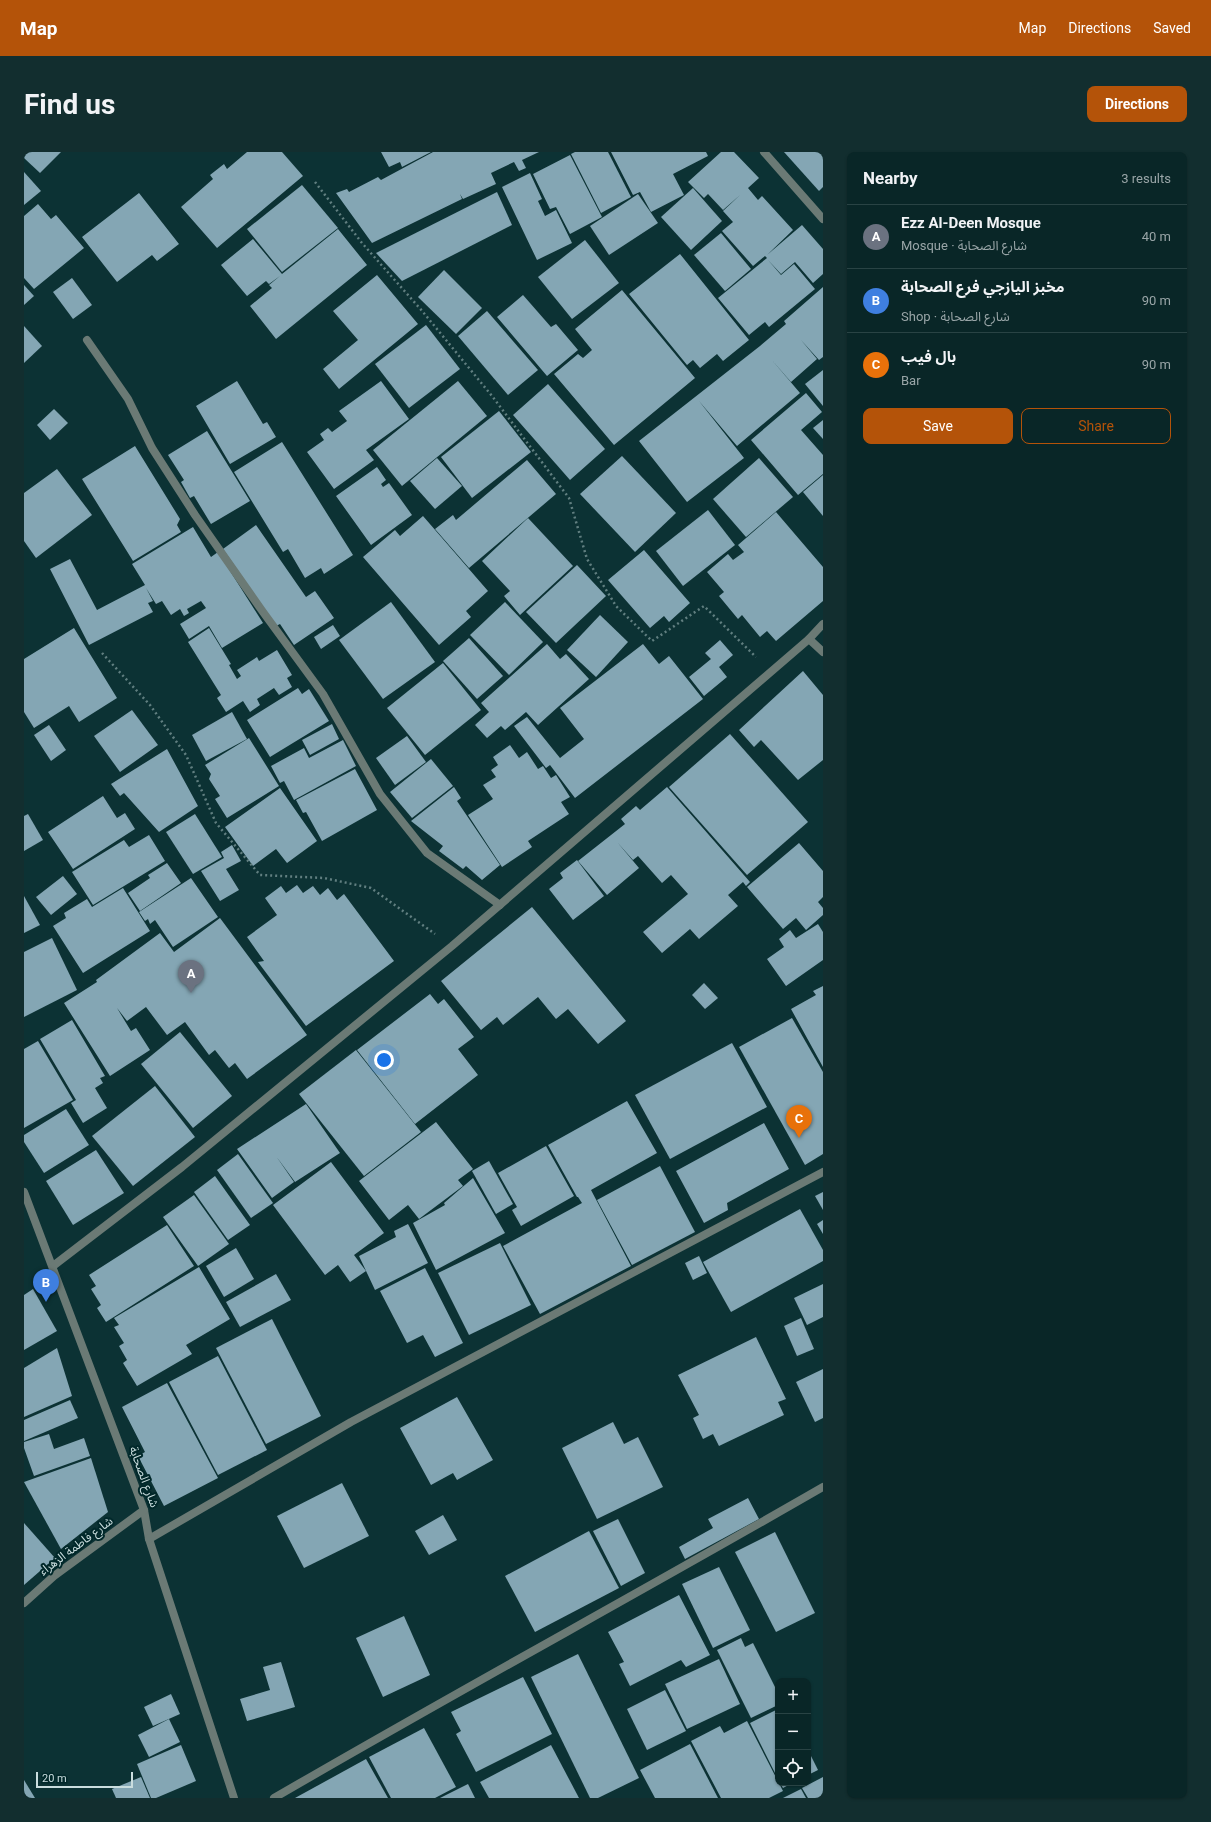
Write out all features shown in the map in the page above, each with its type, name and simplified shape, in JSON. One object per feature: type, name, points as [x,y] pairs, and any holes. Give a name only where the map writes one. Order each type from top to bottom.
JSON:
[{"type":"street","points":[[764,152],[823,219]]},
{"type":"street","points":[[86,340],[128,399],[152,448],[195,515],[323,694],[380,794],[388,805],[427,853],[500,905]]},
{"type":"street","points":[[53,1266],[182,1167],[452,946],[809,639],[823,624]]},
{"type":"street","points":[[809,639],[823,652]]},
{"type":"street","points":[[150,1539],[351,1422],[823,1172]]},
{"type":"street","name":"شارع الصحابة","points":[[24,1192],[144,1510],[150,1539],[234,1798]]},
{"type":"street","points":[[274,1798],[415,1716],[693,1562],[823,1487]]},
{"type":"street","name":"شارع فاطمة الزهراء","points":[[24,1603],[54,1576],[144,1510]]},
{"type":"path","points":[[315,182],[362,243],[423,312],[492,396],[569,498],[587,559],[616,606],[652,641],[704,606],[771,671]]},
{"type":"path","points":[[102,653],[150,705],[186,755],[216,823],[260,875],[324,878],[371,888],[452,946]]},
{"type":"building","points":[[24,152],[61,152],[40,173],[24,158]]},
{"type":"building","points":[[247,152],[282,152],[303,176],[217,248],[181,207],[213,179],[210,175],[224,164],[227,169]]},
{"type":"building","points":[[381,152],[431,152],[402,167],[400,162],[389,167]]},
{"type":"building","points":[[433,152],[539,152],[522,160],[526,168],[519,171],[514,162],[491,173],[496,184],[463,199],[460,194],[462,199],[372,243],[336,193],[347,189],[349,192],[378,177],[381,180]]},
{"type":"building","points":[[575,152],[608,152],[631,197],[601,213],[571,154]]},
{"type":"building","points":[[611,152],[706,152],[708,156],[673,174],[684,195],[651,212],[640,192],[633,195]]},
{"type":"building","points":[[721,152],[734,152],[759,178],[748,188],[758,200],[762,196],[793,230],[767,255],[802,225],[823,249],[823,274],[813,283],[795,262],[781,274],[768,260],[781,275],[794,264],[815,289],[769,327],[765,322],[749,335],[718,298],[767,258],[765,256],[753,266],[722,231],[733,222],[723,211],[740,195],[723,210],[708,194],[704,198],[688,182]]},
{"type":"building","points":[[784,152],[823,152],[823,187],[819,191]]},
{"type":"building","points":[[570,155],[602,217],[570,234],[556,207],[550,209],[533,174]]},
{"type":"building","points":[[24,172],[41,191],[24,205]]},
{"type":"building","points":[[530,173],[542,199],[538,201],[545,216],[556,210],[572,243],[537,260],[502,187]]},
{"type":"building","points":[[302,185],[338,228],[282,272],[247,229]]},
{"type":"building","points":[[693,188],[722,221],[691,250],[661,217]]},
{"type":"building","points":[[497,192],[512,225],[402,281],[376,253]]},
{"type":"building","points":[[139,193],[179,244],[157,261],[152,255],[117,282],[82,237]]},
{"type":"building","points":[[638,194],[658,223],[609,255],[590,226]]},
{"type":"building","points":[[38,204],[51,219],[56,215],[84,248],[34,289],[24,278],[24,216]]},
{"type":"building","points":[[338,229],[367,265],[276,339],[250,306],[272,288],[269,285],[280,276],[269,284],[266,281],[247,296],[221,265],[253,239],[282,274]]},
{"type":"building","points":[[721,233],[751,269],[725,291],[694,255]]},
{"type":"building","points":[[585,240],[619,283],[572,319],[538,277]]},
{"type":"building","points":[[680,254],[749,340],[723,361],[717,354],[700,368],[693,360],[687,365],[629,294]]},
{"type":"building","points":[[444,270],[482,308],[456,334],[418,297]]},
{"type":"building","points":[[377,275],[418,324],[339,389],[323,369],[358,340],[333,311]]},
{"type":"building","points":[[72,278],[92,305],[73,319],[53,292]]},
{"type":"building","points":[[24,285],[34,296],[24,305]]},
{"type":"building","points":[[823,287],[823,357],[819,360],[801,340],[817,359],[791,382],[771,359],[800,393],[737,446],[699,401],[744,458],[687,502],[639,441],[760,346],[786,324],[784,321]]},
{"type":"building","points":[[622,290],[695,378],[614,445],[554,374],[578,354],[583,358],[592,350],[575,329]]},
{"type":"building","points":[[523,295],[551,327],[556,324],[578,350],[547,376],[497,317]]},
{"type":"building","points":[[487,311],[538,370],[508,395],[458,336]]},
{"type":"building","points":[[426,325],[460,369],[409,408],[375,364]]},
{"type":"building","points":[[24,326],[42,346],[24,363]]},
{"type":"building","points":[[823,370],[823,406],[805,384]]},
{"type":"building","points":[[237,381],[263,424],[267,422],[276,437],[230,464],[196,406]]},
{"type":"building","points":[[381,381],[409,419],[366,450],[374,460],[334,489],[307,452],[324,440],[320,434],[328,428],[332,432],[347,421],[339,411]]},
{"type":"building","points":[[458,381],[487,416],[402,486],[373,450]]},
{"type":"building","points":[[548,384],[605,449],[570,480],[513,415]]},
{"type":"building","points":[[806,393],[822,412],[801,430],[823,455],[823,474],[798,495],[751,440]]},
{"type":"building","points":[[54,409],[68,423],[50,440],[37,425]]},
{"type":"building","points":[[499,411],[531,452],[472,498],[441,457]]},
{"type":"building","points":[[823,420],[823,439],[813,428]]},
{"type":"building","points":[[207,431],[250,501],[211,524],[194,496],[190,498],[181,482],[184,480],[168,455]]},
{"type":"building","points":[[282,442],[353,555],[324,574],[321,568],[305,578],[288,549],[283,552],[234,472]]},
{"type":"building","points":[[135,446],[180,519],[177,525],[181,532],[133,561],[82,479]]},
{"type":"building","points":[[622,456],[676,513],[635,552],[580,494]]},
{"type":"building","points":[[437,458],[462,486],[435,509],[410,481]]},
{"type":"building","points":[[759,458],[793,497],[746,537],[713,499]]},
{"type":"building","points":[[527,460],[556,494],[469,568],[435,529],[453,515],[456,520]]},
{"type":"building","points":[[377,467],[386,480],[381,484],[383,487],[389,483],[412,515],[371,545],[336,496]]},
{"type":"building","points":[[57,469],[92,515],[36,558],[24,541],[24,493]]},
{"type":"building","points":[[823,475],[823,516],[803,492]]},
{"type":"building","points":[[708,510],[735,545],[683,586],[656,551]]},
{"type":"building","points":[[776,512],[823,567],[823,601],[776,641],[767,631],[760,637],[742,615],[738,619],[719,596],[724,592],[707,572],[728,554],[733,560],[744,552],[738,545]]},
{"type":"building","points":[[423,516],[488,591],[466,611],[471,617],[439,645],[363,557],[395,530],[400,536]]},
{"type":"building","points":[[528,518],[573,566],[520,615],[504,596],[510,591],[482,561]]},
{"type":"building","points":[[256,525],[306,597],[315,591],[334,618],[294,645],[280,624],[276,626],[223,549]]},
{"type":"building","points":[[193,527],[211,557],[218,552],[263,623],[222,648],[209,626],[189,639],[180,624],[206,608],[201,601],[187,609],[189,613],[184,616],[180,609],[171,615],[162,601],[156,604],[146,588],[153,601],[148,603],[153,612],[89,645],[50,569],[70,559],[97,610],[145,585],[132,564]]},
{"type":"building","points":[[644,550],[690,603],[669,622],[664,616],[650,628],[608,580]]},
{"type":"building","points":[[577,565],[606,596],[556,643],[526,612]]},
{"type":"building","points":[[391,602],[435,662],[383,699],[339,640]]},
{"type":"building","points":[[505,602],[543,642],[509,675],[470,635]]},
{"type":"building","points":[[600,615],[628,642],[596,677],[567,650]]},
{"type":"building","points":[[333,625],[340,636],[321,649],[314,637]]},
{"type":"building","points":[[74,628],[117,698],[79,722],[69,706],[34,728],[24,712],[24,659]]},
{"type":"building","points":[[209,628],[231,664],[229,665],[237,679],[241,676],[237,670],[257,657],[259,661],[277,650],[292,675],[287,678],[292,687],[279,695],[274,688],[257,699],[260,705],[250,712],[243,701],[226,712],[217,698],[221,695],[188,642]]},
{"type":"building","points":[[469,638],[503,676],[477,699],[443,661]]},
{"type":"building","points":[[720,640],[733,655],[719,667],[727,677],[704,696],[689,677],[711,659],[705,653]]},
{"type":"building","points":[[547,644],[560,659],[566,654],[589,679],[538,725],[526,712],[505,730],[501,726],[487,738],[475,725],[489,712],[481,703]]},
{"type":"building","points":[[643,644],[659,664],[669,656],[703,699],[575,798],[550,765],[546,768],[514,726],[527,717],[560,758],[584,739],[560,708]]},
{"type":"building","points":[[443,663],[481,710],[425,755],[387,708]]},
{"type":"building","points":[[803,671],[823,695],[823,760],[798,780],[761,740],[754,747],[739,730]]},
{"type":"building","points":[[298,688],[302,694],[309,689],[329,721],[270,757],[247,720]]},
{"type":"building","points":[[132,710],[158,745],[120,772],[94,736]]},
{"type":"building","points":[[232,712],[247,739],[206,761],[192,735]]},
{"type":"building","points":[[332,724],[339,739],[310,755],[302,740]]},
{"type":"building","points":[[49,725],[66,750],[51,761],[34,735]]},
{"type":"building","points":[[730,734],[808,822],[747,875],[669,787]]},
{"type":"building","points":[[407,736],[426,762],[395,785],[376,758]]},
{"type":"building","points":[[249,738],[279,786],[227,818],[215,799],[220,796],[209,779],[211,774],[205,765]]},
{"type":"building","points":[[343,740],[356,766],[294,800],[284,781],[280,783],[271,766],[304,748],[309,758]]},
{"type":"building","points":[[510,745],[519,758],[527,752],[538,769],[543,766],[551,778],[556,775],[570,797],[561,802],[569,814],[528,841],[532,847],[502,867],[468,815],[493,799],[483,785],[496,777],[491,770],[498,765],[493,757]]},
{"type":"building","points":[[167,749],[198,806],[159,832],[124,793],[120,796],[111,784]]},
{"type":"building","points":[[431,759],[453,786],[412,818],[390,792]]},
{"type":"building","points":[[355,769],[377,810],[322,841],[306,812],[303,813],[296,800]]},
{"type":"building","points":[[454,787],[461,798],[457,801],[500,865],[482,880],[466,866],[463,869],[439,851],[443,846],[411,821]]},
{"type":"building","points":[[667,787],[750,882],[746,886],[743,882],[728,895],[738,906],[699,939],[690,929],[662,953],[643,932],[688,894],[671,875],[662,883],[638,856],[633,860],[617,842],[639,868],[607,895],[578,861],[625,824],[621,819],[636,806],[640,810]]},
{"type":"building","points":[[280,788],[317,841],[287,863],[276,849],[253,866],[225,827]]},
{"type":"building","points":[[103,796],[117,818],[125,813],[135,829],[73,869],[48,832]]},
{"type":"building","points":[[28,814],[43,840],[24,851],[24,816]]},
{"type":"building","points":[[195,814],[222,857],[193,874],[166,832]]},
{"type":"building","points":[[149,835],[165,861],[93,905],[72,872],[124,840],[129,847]]},
{"type":"building","points":[[799,843],[823,871],[823,897],[818,902],[823,908],[823,915],[806,930],[796,918],[783,929],[747,887]]},
{"type":"building","points":[[232,845],[241,861],[226,869],[239,890],[220,901],[201,871],[224,858],[221,852]]},
{"type":"building","points":[[577,860],[604,896],[573,920],[549,889],[563,878],[560,873]]},
{"type":"building","points":[[167,863],[181,883],[140,911],[128,893],[150,878],[148,875]]},
{"type":"building","points":[[63,876],[77,894],[51,915],[36,897]]},
{"type":"building","points":[[191,878],[218,917],[173,947],[155,920],[150,924],[148,919],[145,921],[139,912]]},
{"type":"building","points":[[297,885],[303,893],[313,886],[320,895],[328,888],[337,900],[344,894],[394,961],[306,1026],[258,962],[264,961],[247,937],[277,915],[265,898],[281,886],[286,893]]},
{"type":"building","points":[[123,888],[150,931],[83,973],[53,926],[66,918],[64,913],[87,899],[92,907]]},
{"type":"building","points":[[24,896],[40,925],[24,933]]},
{"type":"building","points":[[532,907],[626,1021],[598,1044],[568,1009],[556,1019],[538,997],[503,1025],[497,1017],[481,1030],[441,981]]},
{"type":"building","points":[[220,918],[307,1035],[247,1079],[235,1063],[229,1068],[215,1050],[209,1055],[185,1022],[167,1035],[146,1007],[127,1021],[117,1008],[131,1031],[136,1028],[150,1050],[110,1076],[64,1003],[97,982],[96,980],[160,933],[174,952]]},
{"type":"building","points":[[818,924],[823,932],[823,960],[786,986],[767,959],[784,947],[779,939],[790,930],[796,938]]},
{"type":"building","points":[[52,938],[77,990],[24,1017],[24,952]]},
{"type":"building","points":[[704,983],[718,998],[705,1009],[692,995]]},
{"type":"building","points":[[823,986],[823,1067],[791,1009],[816,995],[813,991]]},
{"type":"building","points":[[430,994],[438,1004],[444,999],[474,1037],[458,1049],[478,1075],[415,1124],[357,1050]]},
{"type":"building","points":[[792,1018],[823,1072],[823,1154],[805,1165],[739,1047]]},
{"type":"building","points":[[72,1020],[105,1076],[100,1078],[103,1083],[95,1088],[107,1108],[83,1123],[71,1103],[76,1100],[40,1039]]},
{"type":"building","points":[[180,1032],[232,1096],[193,1128],[141,1064]]},
{"type":"building","points":[[38,1041],[73,1100],[24,1128],[24,1049]]},
{"type":"building","points":[[732,1043],[767,1107],[670,1159],[635,1095]]},
{"type":"building","points":[[356,1050],[421,1132],[364,1176],[299,1094]]},
{"type":"building","points":[[155,1086],[195,1137],[133,1186],[92,1136]]},
{"type":"building","points":[[627,1101],[657,1153],[591,1190],[631,1266],[540,1314],[503,1246],[582,1203],[577,1197],[548,1145]]},
{"type":"building","points":[[306,1104],[340,1153],[295,1182],[276,1156],[294,1182],[272,1198],[237,1149]]},
{"type":"building","points":[[66,1109],[89,1145],[44,1173],[24,1142],[24,1135]]},
{"type":"building","points":[[436,1122],[473,1169],[458,1180],[463,1186],[419,1219],[408,1205],[389,1220],[359,1181]]},
{"type":"building","points":[[764,1123],[789,1169],[727,1203],[728,1210],[704,1223],[676,1171]]},
{"type":"building","points":[[546,1146],[574,1196],[521,1226],[512,1210],[517,1207],[498,1173]]},
{"type":"building","points":[[96,1150],[124,1193],[73,1225],[46,1181]]},
{"type":"building","points":[[238,1154],[273,1203],[251,1218],[217,1170]]},
{"type":"building","points":[[489,1161],[513,1204],[496,1214],[472,1171]]},
{"type":"building","points":[[331,1162],[384,1233],[354,1255],[366,1271],[350,1282],[338,1265],[325,1275],[273,1205]]},
{"type":"building","points":[[660,1166],[695,1232],[632,1265],[597,1200]]},
{"type":"building","points":[[215,1176],[250,1225],[228,1240],[194,1192]]},
{"type":"building","points":[[473,1178],[505,1233],[436,1270],[413,1223],[445,1205],[444,1203]]},
{"type":"building","points":[[823,1192],[823,1210],[815,1196]]},
{"type":"building","points":[[194,1195],[229,1244],[198,1266],[163,1217]]},
{"type":"building","points":[[800,1209],[823,1250],[823,1261],[731,1312],[703,1262]]},
{"type":"building","points":[[823,1220],[823,1234],[817,1224]]},
{"type":"building","points":[[408,1224],[428,1263],[375,1290],[359,1256],[396,1237],[394,1231]]},
{"type":"building","points":[[167,1225],[194,1266],[106,1322],[97,1308],[101,1305],[91,1289],[96,1286],[89,1275]]},
{"type":"building","points":[[500,1243],[531,1305],[469,1335],[438,1273]]},
{"type":"building","points":[[236,1248],[254,1279],[224,1297],[206,1266]]},
{"type":"building","points":[[699,1256],[707,1273],[693,1280],[685,1263]]},
{"type":"building","points":[[199,1267],[230,1319],[186,1345],[192,1354],[137,1386],[123,1363],[127,1360],[119,1346],[124,1343],[114,1327],[119,1325],[114,1318]]},
{"type":"building","points":[[425,1268],[463,1343],[435,1357],[423,1335],[407,1343],[380,1291]]},
{"type":"building","points":[[276,1274],[291,1300],[240,1327],[226,1302]]},
{"type":"building","points":[[823,1284],[823,1317],[807,1325],[794,1298]]},
{"type":"building","points":[[33,1289],[57,1331],[24,1350],[24,1295]]},
{"type":"building","points":[[801,1318],[814,1349],[797,1356],[784,1326]]},
{"type":"building","points":[[272,1319],[321,1416],[266,1444],[216,1348]]},
{"type":"building","points":[[756,1337],[786,1399],[778,1402],[784,1415],[719,1446],[713,1434],[703,1439],[693,1418],[699,1415],[678,1375]]},
{"type":"building","points":[[57,1348],[72,1396],[24,1417],[24,1368]]},
{"type":"building","points":[[218,1356],[267,1450],[218,1475],[169,1382]]},
{"type":"building","points":[[823,1369],[823,1418],[815,1422],[796,1382]]},
{"type":"building","points":[[167,1383],[218,1478],[164,1506],[138,1456],[145,1452],[122,1407]]},
{"type":"building","points":[[457,1397],[493,1460],[457,1480],[453,1473],[431,1485],[400,1428]]},
{"type":"building","points":[[70,1400],[78,1418],[24,1441],[24,1420]]},
{"type":"building","points":[[613,1422],[624,1444],[638,1437],[663,1487],[597,1519],[562,1448]]},
{"type":"building","points":[[49,1434],[54,1449],[84,1438],[90,1456],[34,1476],[24,1448],[24,1442]]},
{"type":"building","points":[[91,1458],[108,1512],[61,1549],[24,1482]]},
{"type":"building","points":[[342,1483],[369,1536],[304,1568],[277,1516]]},
{"type":"building","points":[[748,1498],[759,1519],[685,1559],[679,1547],[713,1528],[708,1519]]},
{"type":"building","points":[[443,1515],[457,1540],[429,1555],[415,1531]]},
{"type":"building","points":[[618,1519],[645,1573],[621,1586],[593,1531]]},
{"type":"building","points":[[24,1523],[55,1558],[24,1585]]},
{"type":"building","points":[[589,1531],[619,1588],[535,1632],[505,1576]]},
{"type":"building","points":[[775,1532],[815,1613],[776,1632],[735,1552]]},
{"type":"building","points":[[719,1567],[750,1630],[713,1648],[682,1584]]},
{"type":"building","points":[[679,1595],[710,1655],[686,1667],[681,1660],[630,1686],[619,1664],[624,1662],[608,1632]]},
{"type":"building","points":[[404,1616],[430,1675],[383,1697],[356,1638]]},
{"type":"building","points":[[741,1638],[745,1647],[753,1643],[775,1687],[775,1706],[751,1718],[717,1650]]},
{"type":"building","points":[[578,1654],[639,1778],[598,1798],[590,1798],[531,1677]]},
{"type":"building","points":[[719,1659],[740,1704],[687,1729],[665,1684]]},
{"type":"building","points":[[281,1662],[295,1707],[247,1721],[240,1699],[270,1690],[263,1667]]},
{"type":"building","points":[[523,1677],[552,1734],[476,1772],[456,1734],[461,1731],[451,1712]]},
{"type":"building","points":[[665,1690],[686,1731],[647,1750],[627,1709]]},
{"type":"building","points":[[171,1694],[180,1714],[153,1726],[144,1707]]},
{"type":"building","points":[[775,1710],[775,1773],[750,1723]]},
{"type":"building","points":[[169,1719],[180,1742],[149,1757],[138,1735]]},
{"type":"building","points":[[747,1721],[775,1775],[775,1786],[780,1786],[783,1791],[769,1798],[721,1798],[691,1741],[720,1726],[724,1733]]},
{"type":"building","points":[[424,1728],[456,1787],[435,1798],[391,1798],[369,1757]]},
{"type":"building","points":[[690,1744],[718,1798],[655,1798],[640,1770]]},
{"type":"building","points":[[181,1745],[196,1781],[156,1798],[151,1798],[137,1764]]},
{"type":"building","points":[[551,1745],[579,1798],[489,1798],[480,1782]]},
{"type":"building","points":[[811,1756],[818,1770],[811,1774]]},
{"type":"building","points":[[366,1759],[388,1798],[295,1798]]},
{"type":"building","points":[[141,1777],[150,1798],[116,1798],[112,1789]]},
{"type":"building","points":[[823,1777],[823,1798],[808,1798],[802,1788],[811,1786],[811,1783]]},
{"type":"building","points":[[24,1780],[35,1798],[24,1798]]},
{"type":"building","points":[[468,1784],[475,1798],[440,1798]]},
{"type":"building","points":[[801,1789],[806,1798],[783,1798]]},
{"type":"place","name":"Ezz Al-Deen Mosque","points":[[191,993]]},
{"type":"place","name":"بال فيب","points":[[799,1138]]},
{"type":"place","name":"مخبز اليازجي فرع الصحابة","points":[[46,1302]]}]
